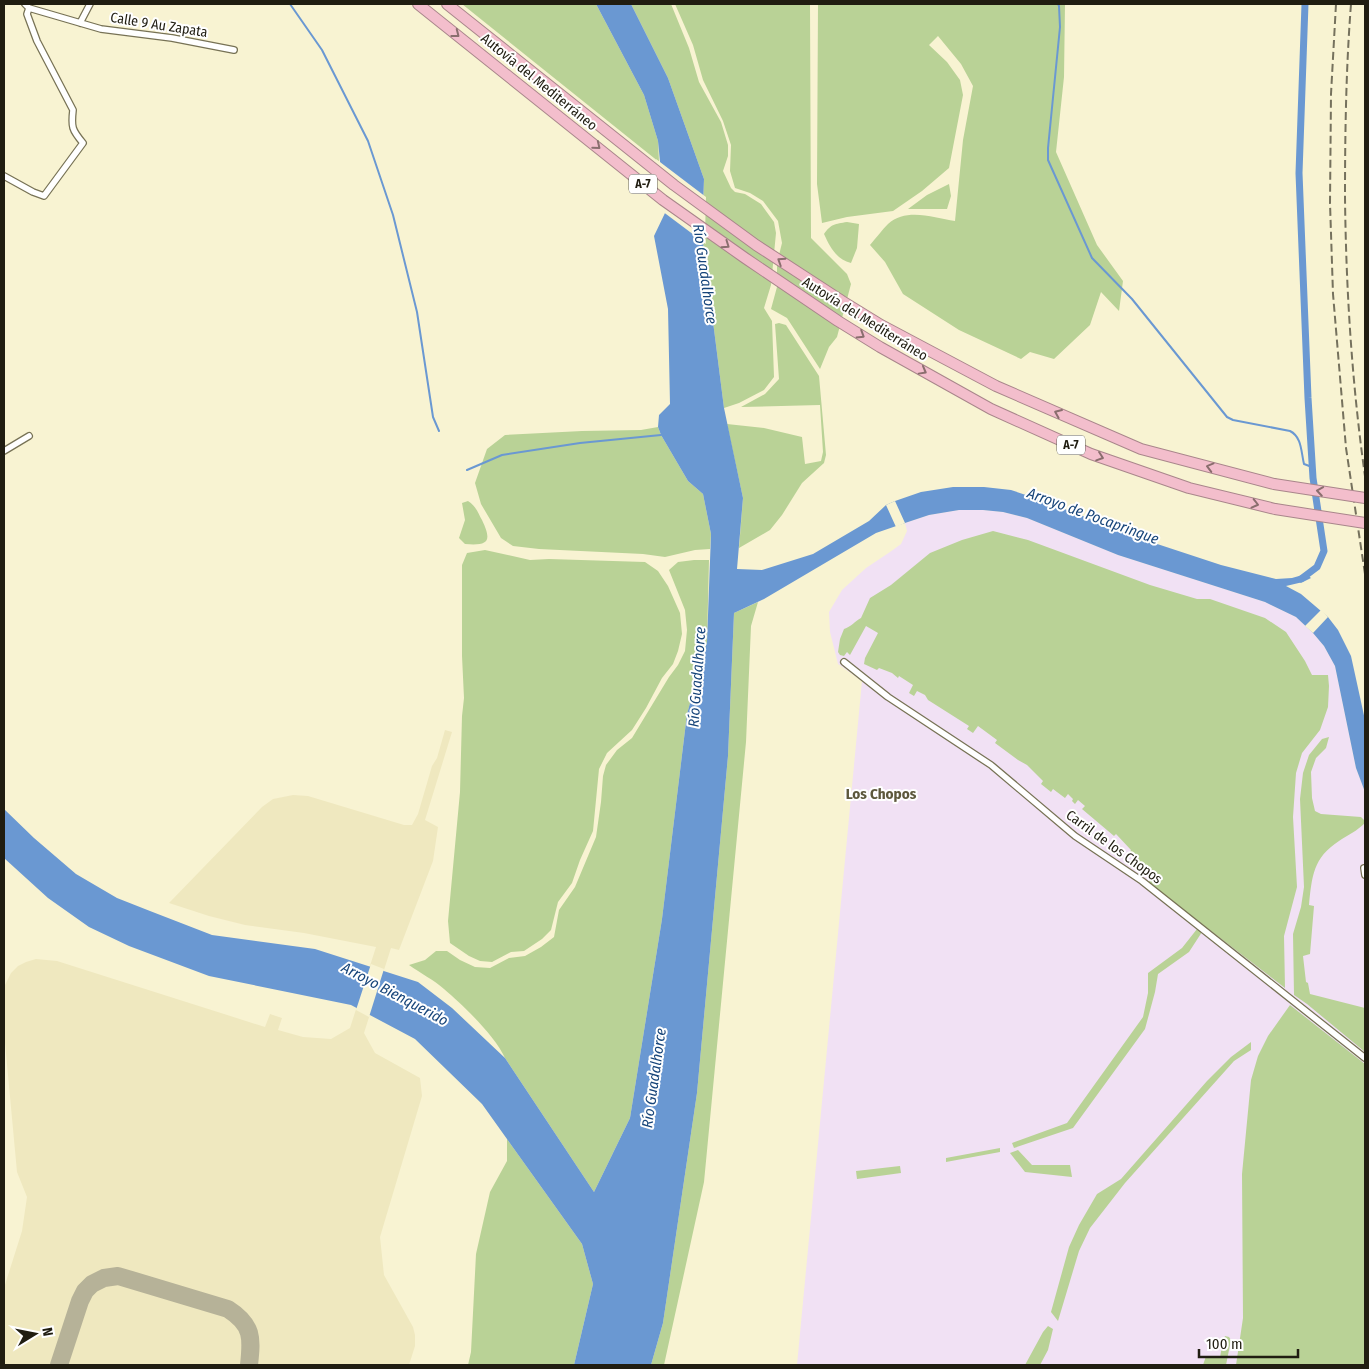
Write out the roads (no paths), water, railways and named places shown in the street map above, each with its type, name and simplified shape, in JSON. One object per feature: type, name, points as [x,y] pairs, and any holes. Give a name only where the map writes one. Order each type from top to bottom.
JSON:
[{"type":"highway","name":"Autovía del Mediterráneo","points":[[418,4],[663,200],[745,258],[880,347],[991,409],[1091,454],[1190,488],[1275,509],[1365,523]]},
{"type":"highway","name":"Autovía del Mediterráneo","points":[[447,4],[674,185],[756,245],[842,302],[881,325],[996,386],[1141,449],[1274,484],[1365,498]]},
{"type":"street","points":[[80,23],[90,4]]},
{"type":"street","points":[[4,176],[44,196],[83,144],[74,132],[72,122],[74,110],[37,41],[27,14],[27,6]]},
{"type":"street","name":"Calle 9 Au Zapata","points":[[27,6],[100,29],[172,38],[234,50]]},
{"type":"street","points":[[4,451],[29,436]]},
{"type":"street","name":"Carril de los Chopos","points":[[844,662],[888,697],[990,764],[1076,836],[1142,881],[1365,1058]]},
{"type":"street","points":[[1364,868],[1365,875]]},
{"type":"water","points":[[596,4],[631,4],[668,78],[704,179],[702,235],[724,408],[743,498],[737,569],[762,570],[813,554],[869,521],[886,505],[921,492],[953,487],[984,487],[1011,490],[1139,538],[1221,565],[1276,579],[1292,578],[1306,574],[1311,578],[1286,586],[1301,594],[1328,617],[1338,630],[1351,656],[1365,720],[1365,792],[1356,768],[1335,666],[1324,646],[1296,617],[1265,602],[1118,555],[1027,518],[1003,512],[959,510],[929,515],[876,533],[764,599],[734,613],[728,756],[697,1093],[663,1323],[651,1365],[574,1365],[593,1284],[582,1244],[482,1104],[415,1039],[351,1005],[209,976],[129,946],[89,927],[48,898],[4,858],[4,809],[76,874],[117,898],[212,935],[315,949],[418,982],[452,1008],[505,1058],[594,1192],[630,1118],[662,919],[687,714],[707,642],[711,534],[703,494],[688,481],[658,427],[659,415],[670,404],[668,309],[654,236],[665,213],[658,141],[644,95]]},
{"type":"waterway","points":[[290,4],[322,50],[368,141],[393,215],[417,312],[433,417],[439,431]]},
{"type":"waterway","points":[[1058,4],[1060,27],[1048,160],[1092,258],[1132,299],[1227,417],[1233,420],[1290,431],[1299,441],[1304,464],[1312,467]]},
{"type":"waterway","points":[[1301,579],[1317,567],[1324,551],[1313,478],[1299,173],[1305,4]]},
{"type":"waterway","points":[[467,470],[502,455],[580,443],[661,435]]},
{"type":"railway","points":[[1336,4],[1331,94],[1330,203],[1333,294],[1346,448],[1365,574]]},
{"type":"railway","points":[[1351,4],[1346,100],[1345,173],[1348,302],[1353,372],[1365,476]]},
{"type":"district","name":"Los Chopos","points":[[881,794]]},
{"type":"water label","name":"Río Guadalhorce","points":[[705,274]]},
{"type":"water label","name":"Arroyo de Pocapringue","points":[[1093,516]]},
{"type":"water label","name":"Río Guadalhorce","points":[[697,677]]},
{"type":"water label","name":"Arroyo Bienquerido","points":[[395,994]]},
{"type":"water label","name":"Río Guadalhorce","points":[[654,1078]]}]
